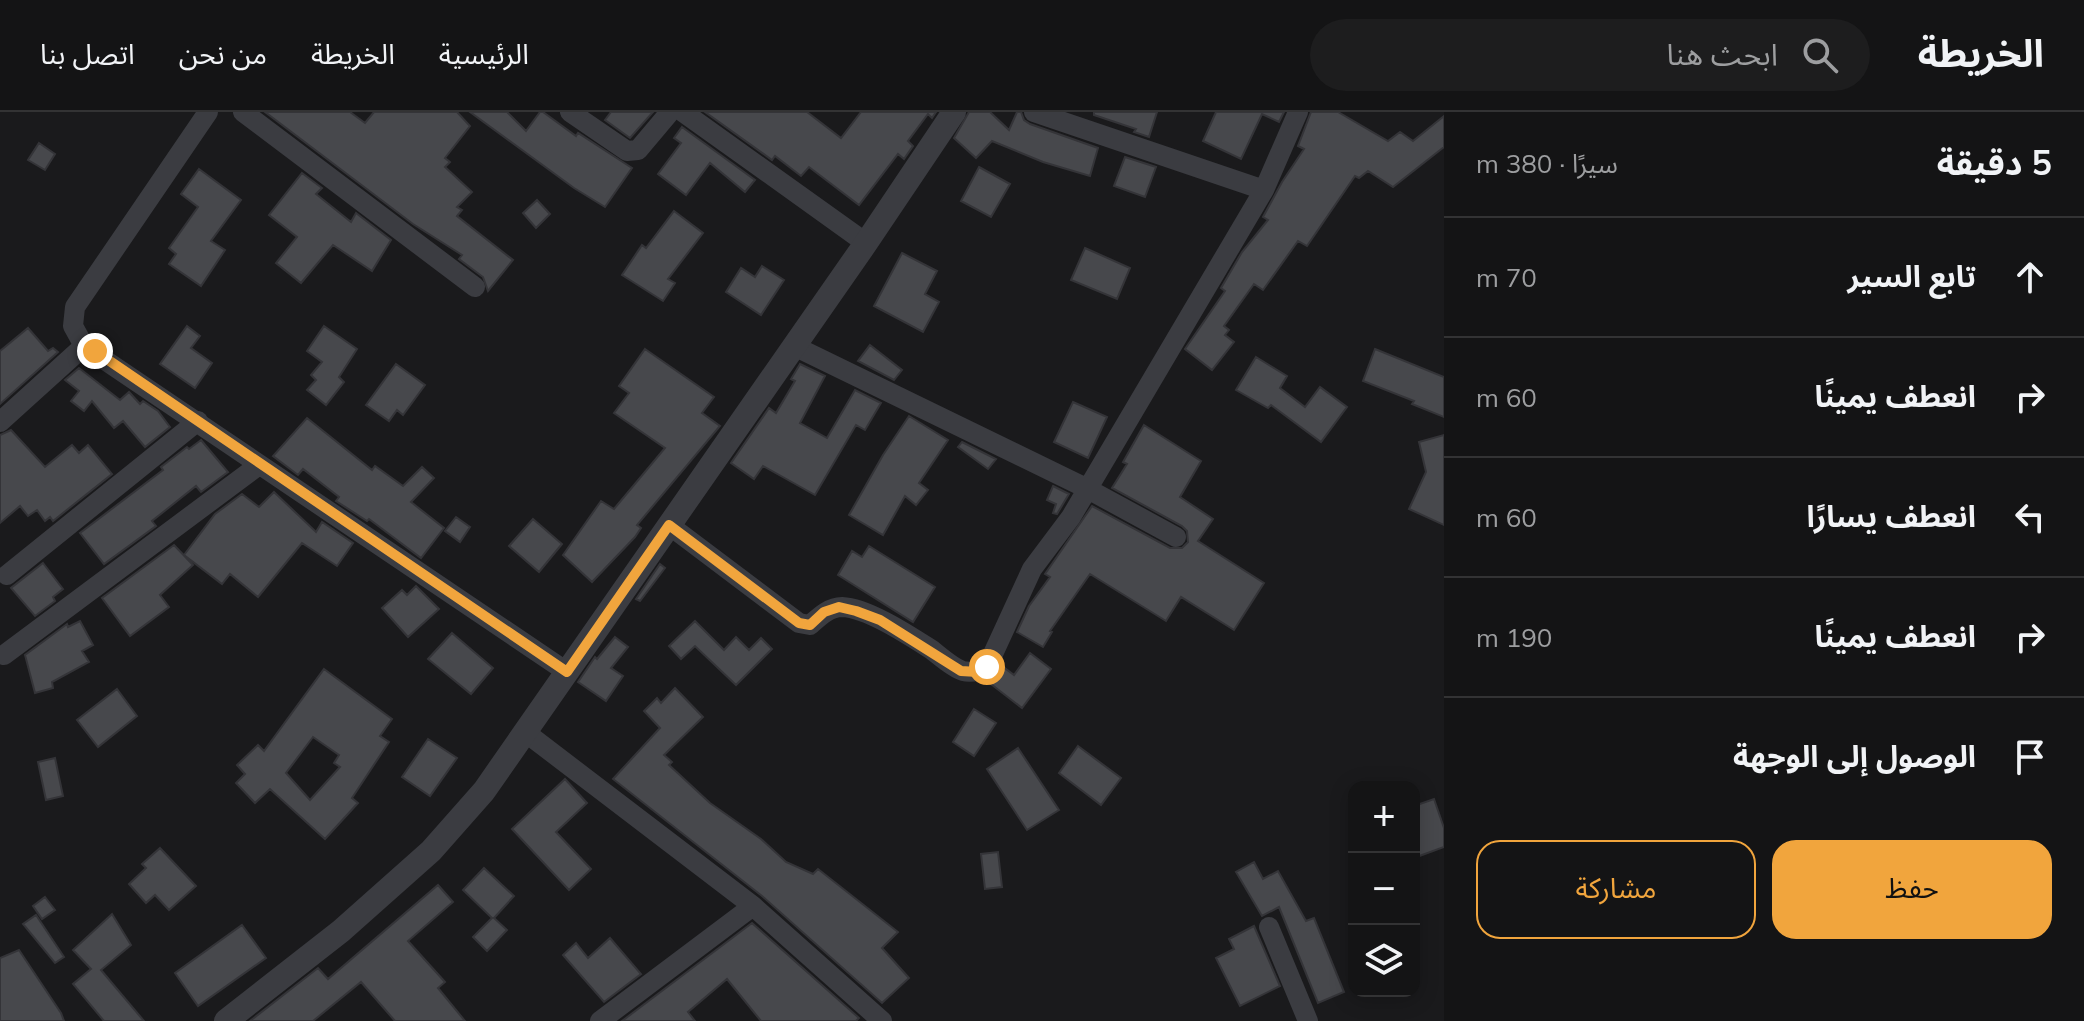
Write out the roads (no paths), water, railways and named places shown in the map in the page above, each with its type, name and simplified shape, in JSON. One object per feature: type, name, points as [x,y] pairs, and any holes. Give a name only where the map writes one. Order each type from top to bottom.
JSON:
[{"type":"street","points":[[208,112],[75,307],[73,326],[84,346],[567,672]]},
{"type":"street","points":[[243,112],[475,287]]},
{"type":"street","points":[[570,112],[627,151],[632,151],[638,150],[670,112]]},
{"type":"street","points":[[683,112],[866,243]]},
{"type":"street","points":[[226,1021],[341,931],[431,851],[484,791],[954,112]]},
{"type":"street","points":[[1034,112],[1264,190]]},
{"type":"street","points":[[669,525],[799,623],[810,625],[824,612],[839,607],[880,620],[961,671],[978,672],[987,667],[1032,569],[1071,517],[1264,190],[1298,112]]},
{"type":"street","points":[[0,422],[84,346]]},
{"type":"street","points":[[794,346],[1086,488],[1176,537]]},
{"type":"street","points":[[7,575],[198,421]]},
{"type":"street","points":[[4,655],[259,465]]},
{"type":"street","points":[[525,732],[753,906],[882,1021]]},
{"type":"street","points":[[600,1021],[753,906]]},
{"type":"street","points":[[1269,927],[1308,1021]]}]
